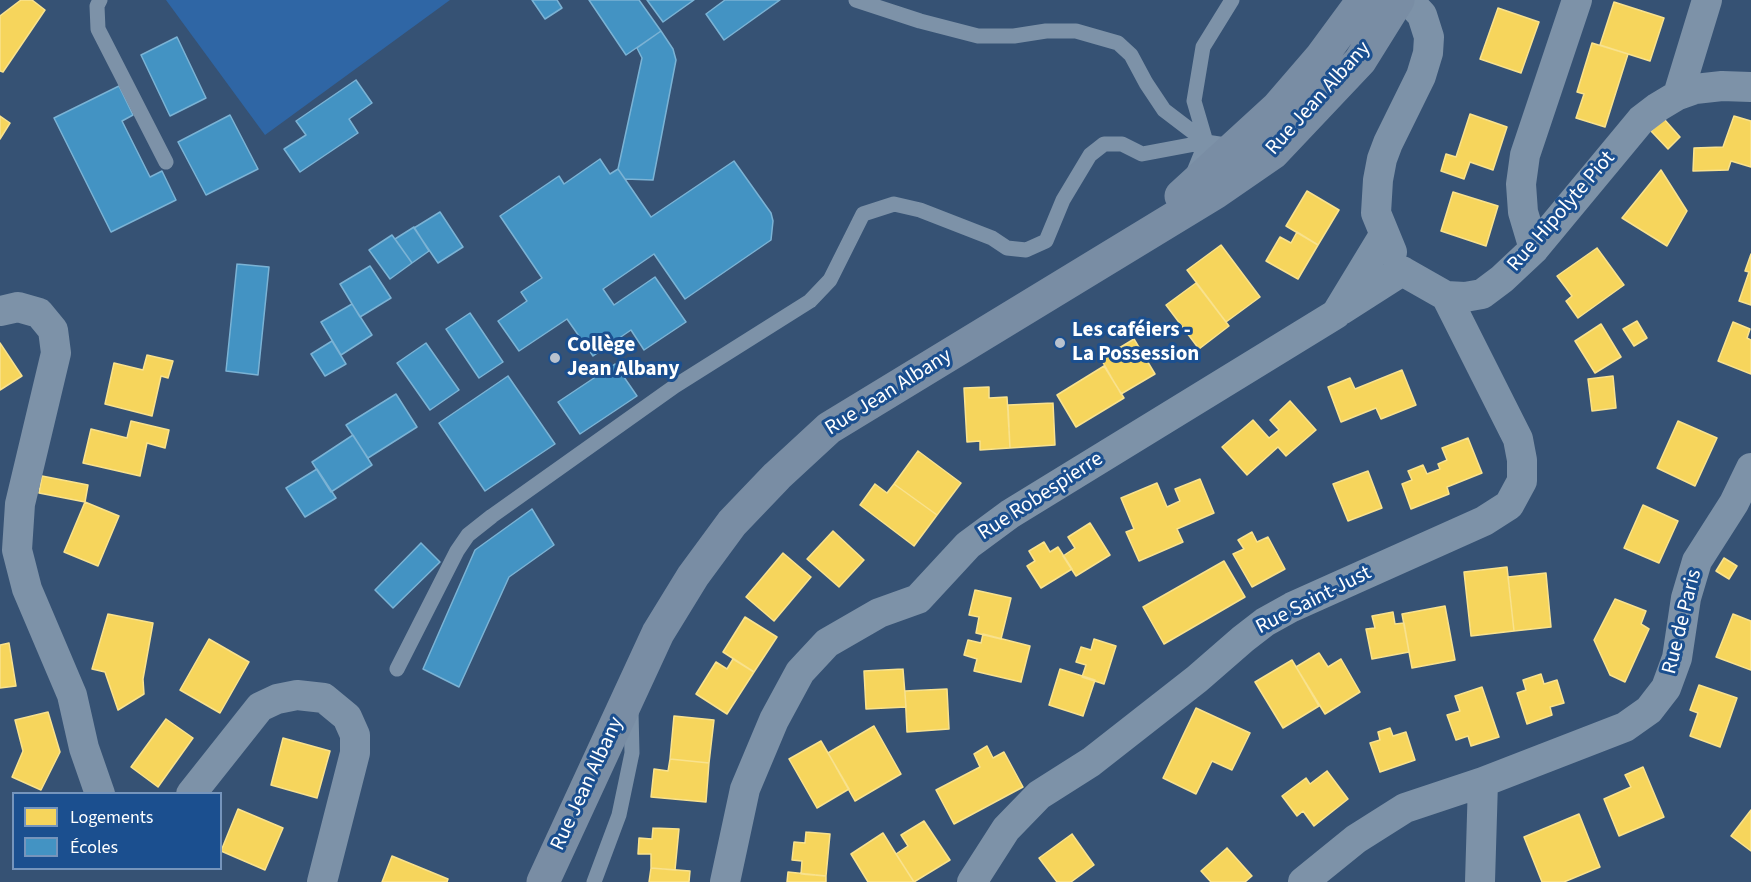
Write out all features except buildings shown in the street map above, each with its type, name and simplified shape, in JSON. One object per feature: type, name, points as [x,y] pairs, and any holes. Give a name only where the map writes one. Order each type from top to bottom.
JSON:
[{"type":"main road","name":"Rue Jean Albany","points":[[1133,242],[1187,190],[1220,144],[1277,108],[1321,57],[1363,0]]},
{"type":"main road","name":"Rue Jean Albany","points":[[543,882],[658,633],[693,576],[732,523],[777,476],[829,428],[1215,193],[1273,153],[1360,61],[1398,0]]},
{"type":"street","points":[[1408,0],[1422,15],[1429,37],[1428,53],[1421,76],[1382,159],[1376,213],[1402,271],[1446,296]]},
{"type":"street","points":[[1534,249],[1523,212],[1521,184],[1525,155],[1577,0]]},
{"type":"street","points":[[1678,95],[1707,0]]},
{"type":"street","name":"Rue Hipolyte Piot","points":[[1446,296],[1465,297],[1482,294],[1502,279],[1534,249],[1641,120],[1658,107],[1678,95],[1695,89],[1722,86],[1751,87]]},
{"type":"street","name":"Rue Robespierre","points":[[1336,314],[1384,235]]},
{"type":"street","name":"Rue Robespierre","points":[[724,882],[745,789],[774,720],[800,672],[827,643],[879,613],[918,599],[968,545],[1010,514],[1402,271]]},
{"type":"street","name":"Rue Saint-Just","points":[[972,882],[1006,828],[1040,795],[1091,762],[1197,680],[1265,622],[1484,521],[1509,505],[1522,481],[1522,460],[1518,439],[1446,296]]},
{"type":"street","points":[[0,311],[18,307],[39,313],[53,330],[56,353],[20,504],[17,550],[27,589],[72,694],[84,748],[99,792]]},
{"type":"street","name":"Rue de Paris","points":[[1303,882],[1356,838],[1405,808],[1483,782],[1629,726],[1649,710],[1666,688],[1677,658],[1686,598],[1697,561],[1734,503],[1751,468]]},
{"type":"street","points":[[193,792],[260,707],[277,699],[297,694],[324,698],[347,717],[354,735],[354,753],[322,882]]},
{"type":"street","points":[[1480,882],[1483,782]]},
{"type":"lane","points":[[100,0],[97,6],[98,29],[166,162]]},
{"type":"lane","points":[[856,0],[920,21],[978,36],[1076,32],[1118,43],[1131,55],[1164,110],[1220,144]]},
{"type":"lane","points":[[1220,144],[1194,101],[1203,47],[1232,0]]},
{"type":"lane","points":[[1164,110],[1182,109],[1194,101]]},
{"type":"lane","points":[[397,669],[457,551],[468,535],[675,386],[810,301],[830,280],[863,214],[894,204],[920,210],[992,238],[1007,248],[1026,250],[1046,241],[1063,200],[1089,155],[1104,144],[1122,144],[1142,154],[1220,144],[1273,153]]},
{"type":"lane","points":[[594,882],[619,815],[632,753],[630,694]]},
{"type":"shaded area","points":[[166,0],[450,0],[265,135]]},
{"type":"place","name":"Les caféiers - La Possession","points":[[1060,343]]},
{"type":"place","name":"Collège Jean Albany","points":[[555,358]]}]
